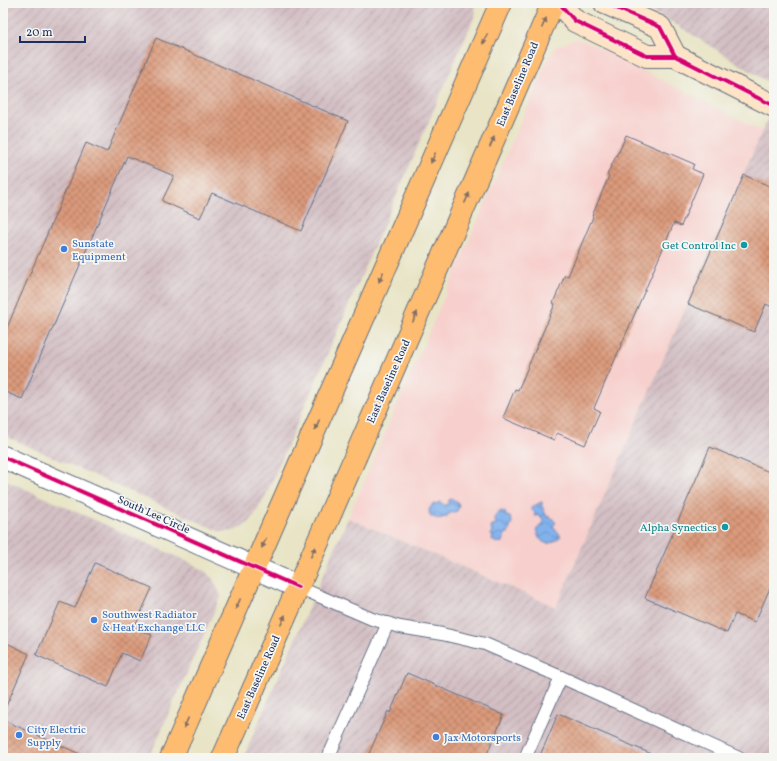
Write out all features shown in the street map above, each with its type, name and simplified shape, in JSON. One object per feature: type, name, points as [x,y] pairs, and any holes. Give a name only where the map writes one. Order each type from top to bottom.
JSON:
[{"type":"main road","points":[[171,758],[501,3]]},
{"type":"main road","name":"East Baseline Road","points":[[223,758],[553,3]]},
{"type":"street","points":[[559,3],[575,21],[647,56],[675,56],[774,106]]},
{"type":"street","points":[[605,3],[660,27],[675,56]]},
{"type":"street","name":"South Lee Circle","points":[[3,457],[298,587]]},
{"type":"lane","points":[[298,587],[372,619],[388,624],[485,644],[739,758]]},
{"type":"lane","points":[[328,758],[388,624]]},
{"type":"lane","points":[[525,758],[561,677]]},
{"type":"shaded area","points":[[3,3],[474,3],[476,13],[265,497],[250,522],[234,531],[221,532],[3,435]]},
{"type":"shaded area","points":[[636,3],[774,3],[774,86],[677,25]]},
{"type":"shaded area","points":[[575,39],[587,42],[762,131],[556,607],[348,518],[549,57],[557,46]]},
{"type":"shaded area","points":[[774,110],[774,758],[243,758],[348,518],[556,607],[762,131]]},
{"type":"shaded area","points":[[3,479],[191,563],[205,571],[213,579],[221,596],[149,758],[3,758]]},
{"type":"water","points":[[451,499],[457,501],[459,507],[457,511],[439,519],[430,516],[429,510],[432,505],[441,502],[444,505],[448,504],[449,500]]},
{"type":"water","points":[[541,502],[543,503],[541,504],[547,517],[550,516],[556,523],[553,526],[561,536],[555,541],[549,543],[543,542],[538,536],[536,531],[543,524],[543,519],[539,515],[535,516],[535,513],[531,509]]},
{"type":"water","points":[[500,511],[505,512],[506,516],[510,517],[512,522],[508,533],[505,534],[502,542],[498,543],[492,539],[493,536],[491,535],[491,529],[492,525],[495,525],[496,523],[494,518]]},
{"type":"building","points":[[156,38],[348,121],[301,231],[212,193],[200,218],[162,201],[174,176],[127,156],[22,399],[3,391],[3,337],[86,143],[107,152]]},
{"type":"building","points":[[626,135],[694,164],[692,169],[703,174],[681,226],[674,223],[594,408],[600,411],[585,445],[557,433],[554,440],[503,418],[515,389],[518,390],[555,304],[553,303],[565,275],[568,276],[609,176],[607,175]]},
{"type":"building","name":"Get Control Inc","points":[[744,175],[774,188],[774,308],[766,304],[754,332],[688,304]]},
{"type":"building","name":"Alpha Synectics","points":[[710,447],[774,474],[774,579],[755,622],[735,614],[727,633],[645,598]]},
{"type":"building","name":"Southwest Radiator & Heat Exchange LLC","points":[[95,563],[152,588],[134,628],[152,635],[140,661],[122,653],[108,687],[36,655],[60,602],[75,608]]},
{"type":"building","name":"City Electric Supply","points":[[3,641],[29,654],[3,713]]},
{"type":"building","name":"Jax Motorsports","points":[[407,673],[504,715],[485,758],[367,758],[388,711],[390,713]]},
{"type":"building","points":[[558,714],[661,758],[539,758]]},
{"type":"building","name":"City Electric Supply","points":[[3,720],[89,758],[3,758]]},
{"type":"cycle path","points":[[559,3],[575,21],[647,56],[675,56],[774,106]]},
{"type":"cycle path","points":[[605,3],[660,27],[675,56]]},
{"type":"cycle path","points":[[3,457],[298,587]]},
{"type":"place","name":"Get Control Inc","points":[[744,245]]},
{"type":"place","name":"Sunstate Equipment","points":[[64,249]]},
{"type":"place","name":"Alpha Synectics","points":[[725,527]]},
{"type":"place","name":"Southwest Radiator & Heat Exchange LLC","points":[[94,620]]},
{"type":"place","name":"City Electric Supply","points":[[19,735]]},
{"type":"place","name":"Jax Motorsports","points":[[436,737]]}]
